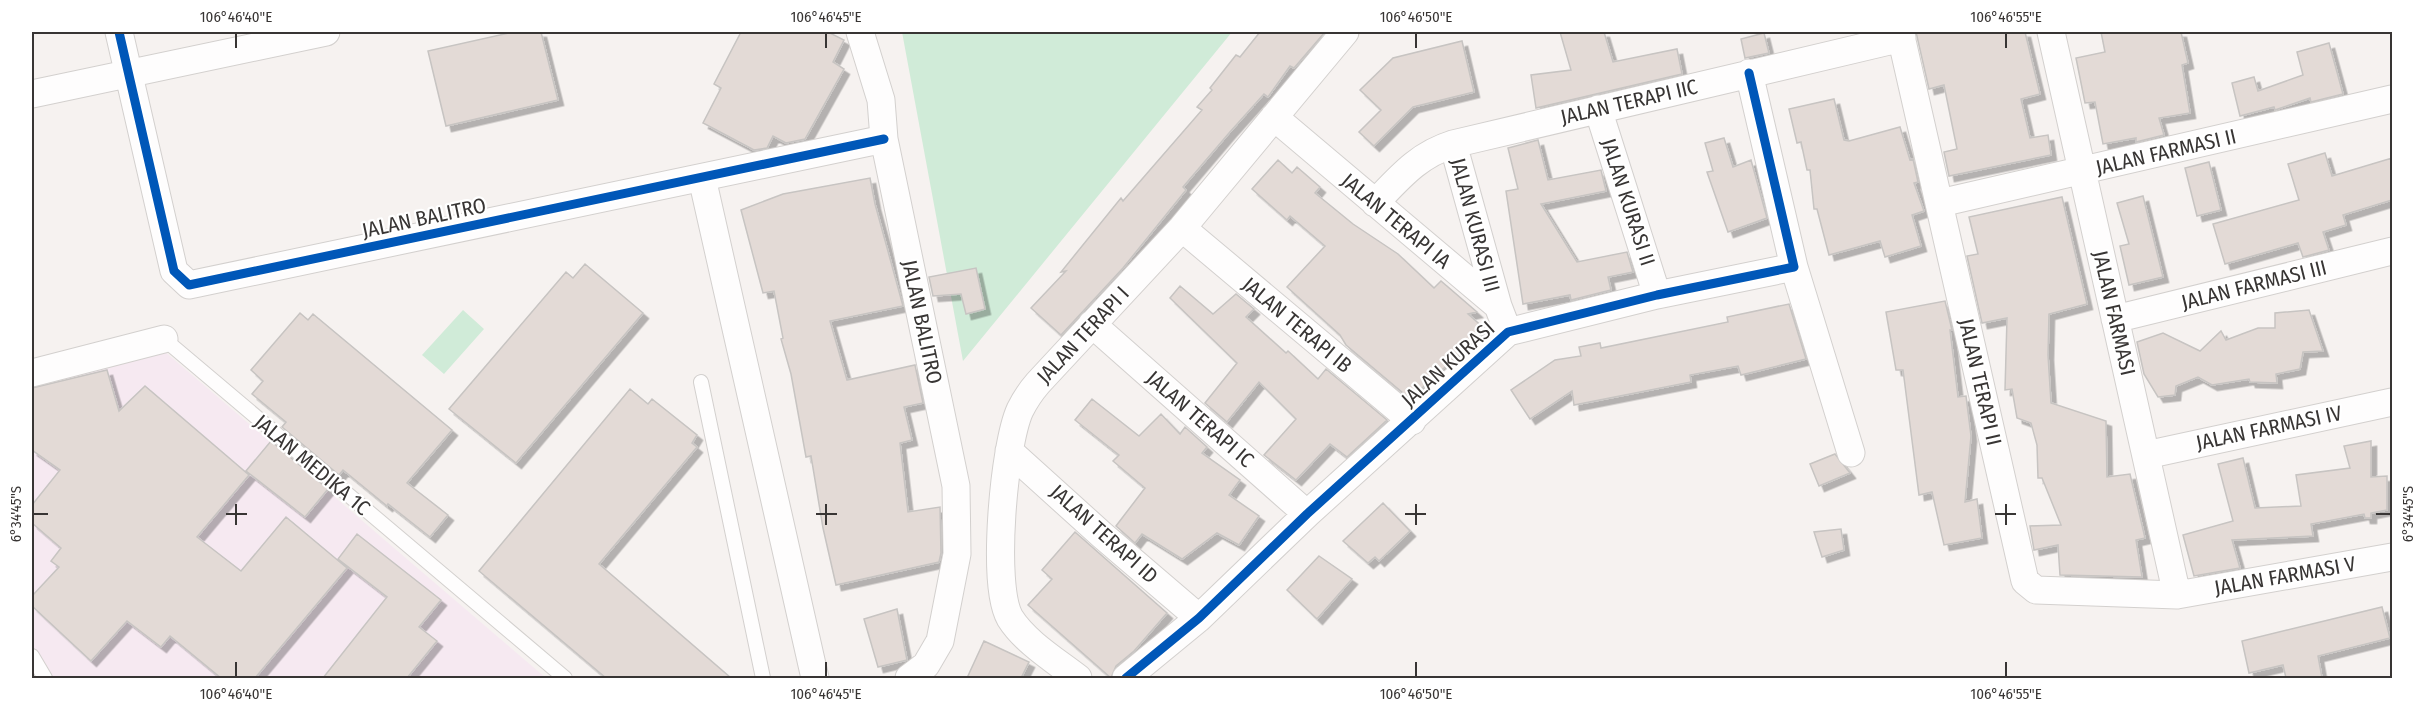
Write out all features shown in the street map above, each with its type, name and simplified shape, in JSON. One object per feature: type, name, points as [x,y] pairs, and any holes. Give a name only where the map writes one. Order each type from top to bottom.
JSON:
[{"type":"street","points":[[119,32],[127,74]]},
{"type":"street","points":[[32,94],[326,32]]},
{"type":"street","points":[[860,32],[881,100],[884,139]]},
{"type":"street","name":"JALAN TERAPI I","points":[[1078,678],[1023,633],[1007,611],[1001,574],[1009,451],[1020,410],[1027,397],[1182,228],[1345,32]]},
{"type":"street","name":"JALAN FARMASI","points":[[2051,32],[2177,595]]},
{"type":"street","name":"JALAN TERAPI IIC","points":[[1375,203],[1417,160],[1430,152],[1453,144],[1901,34]]},
{"type":"street","name":"JALAN TERAPI II","points":[[1901,34],[2025,581],[2036,590],[2177,595]]},
{"type":"street","points":[[1749,73],[1794,267],[1851,453]]},
{"type":"street","name":"JALAN BALITRO","points":[[127,74],[174,271],[189,285],[884,139],[956,486],[957,554],[940,641],[926,665],[909,678]]},
{"type":"street","name":"JALAN FARMASI II","points":[[1940,203],[2392,99]]},
{"type":"street","name":"JALAN KURASI II","points":[[1598,109],[1657,295]]},
{"type":"street","name":"JALAN TERAPI IA","points":[[1274,117],[1498,306],[1508,332]]},
{"type":"street","name":"JALAN KURASI III","points":[[1453,144],[1498,306]]},
{"type":"street","points":[[702,178],[815,678]]},
{"type":"street","name":"JALAN TERAPI IB","points":[[1182,228],[1412,422]]},
{"type":"street","name":"JALAN FARMASI III","points":[[2115,319],[2392,251]]},
{"type":"street","name":"JALAN KURASI","points":[[1126,678],[1199,618],[1307,514],[1412,422],[1508,332],[1657,295],[1794,267]]},
{"type":"street","name":"JALAN TERAPI IC","points":[[1092,324],[1307,514]]},
{"type":"street","name":"JALAN MEDIKA 1C","points":[[32,373],[164,339]]},
{"type":"street","name":"JALAN FARMASI IV","points":[[2146,455],[2392,402]]},
{"type":"street","name":"JALAN TERAPI ID","points":[[1009,451],[1199,618]]},
{"type":"street","name":"JALAN FARMASI V","points":[[2177,595],[2392,557]]},
{"type":"lane","name":"JALAN MEDIKA 1C","points":[[164,339],[565,678]]},
{"type":"lane","points":[[701,382],[763,678]]},
{"type":"lane","points":[[32,656],[45,678]]},
{"type":"shaded area","points":[[164,351],[546,678],[32,678],[32,384]]},
{"type":"green space","points":[[902,32],[1232,32],[963,361]]},
{"type":"green space","points":[[463,310],[484,329],[444,374],[422,355]]},
{"type":"building","points":[[513,32],[541,32],[558,100],[446,126],[428,51]]},
{"type":"building","points":[[741,32],[828,32],[844,40],[833,62],[844,69],[805,139],[786,143],[773,136],[767,148],[754,150],[703,123],[721,88],[714,84]]},
{"type":"building","points":[[1260,32],[1325,32],[1294,68],[1290,66],[1268,97],[1264,94],[1229,133],[1183,187],[1186,190],[1123,268],[1061,335],[1031,308],[1066,271],[1061,272],[1121,198],[1123,201],[1202,110],[1197,107],[1212,90],[1210,88],[1236,55],[1240,57]]},
{"type":"building","points":[[1560,32],[1604,32],[1613,62],[1677,49],[1682,74],[1536,108],[1531,75],[1571,70]]},
{"type":"building","points":[[1916,32],[2025,32],[2040,94],[2021,99],[2030,138],[2048,135],[2051,155],[1949,176],[1944,152],[1957,149],[1944,85],[1929,89]]},
{"type":"building","points":[[2101,32],[2181,32],[2188,63],[2182,65],[2190,113],[2159,118],[2164,135],[2136,142],[2136,138],[2103,144],[2095,102],[2085,103],[2076,58],[2105,52]]},
{"type":"building","points":[[1764,33],[1769,53],[1745,58],[1741,39]]},
{"type":"building","points":[[1462,41],[1474,92],[1413,107],[1374,146],[1359,132],[1381,110],[1360,90],[1393,58]]},
{"type":"building","points":[[2329,43],[2343,94],[2311,102],[2310,98],[2275,110],[2274,107],[2240,116],[2232,83],[2254,77],[2258,91],[2303,75],[2297,52]]},
{"type":"building","points":[[1834,99],[1844,140],[1849,141],[1900,127],[1910,160],[1913,159],[1918,182],[1914,183],[1924,211],[1912,215],[1921,246],[1885,257],[1880,241],[1829,255],[1817,209],[1814,209],[1810,170],[1807,170],[1801,142],[1797,143],[1789,109]]},
{"type":"building","points":[[1724,138],[1733,167],[1751,160],[1767,218],[1728,232],[1707,172],[1713,171],[1705,143]]},
{"type":"building","points":[[1538,140],[1548,180],[1601,170],[1606,191],[1541,204],[1577,262],[1627,252],[1633,272],[1608,277],[1611,290],[1571,300],[1570,295],[1523,304],[1506,191],[1518,189],[1508,148]]},
{"type":"building","points":[[2325,153],[2332,176],[2392,158],[2392,200],[2343,215],[2346,225],[2323,232],[2329,250],[2303,257],[2298,243],[2225,264],[2213,224],[2299,200],[2288,164]]},
{"type":"building","points":[[1278,160],[1292,173],[1297,167],[1320,187],[1315,193],[1353,224],[1398,254],[1434,288],[1441,281],[1477,312],[1468,314],[1486,330],[1412,397],[1409,398],[1346,345],[1340,335],[1287,287],[1325,246],[1290,216],[1287,220],[1252,189]]},
{"type":"building","points":[[2209,162],[2221,210],[2197,216],[2185,168]]},
{"type":"building","points":[[870,178],[903,306],[830,321],[847,380],[915,365],[923,403],[904,407],[912,440],[900,443],[908,512],[940,507],[941,553],[939,562],[836,585],[823,528],[811,456],[806,457],[791,374],[781,339],[783,338],[774,291],[763,293],[741,210],[783,194]]},
{"type":"building","points":[[2143,196],[2163,277],[2129,285],[2120,246],[2129,244],[2117,203]]},
{"type":"building","points":[[2062,197],[2087,304],[2049,314],[2048,355],[2051,403],[2106,421],[2107,477],[2130,474],[2145,538],[2136,540],[2142,577],[2060,575],[2058,545],[2034,550],[2030,526],[2061,525],[2042,478],[2038,478],[2037,445],[2031,423],[2017,418],[2012,389],[2005,390],[2007,318],[1982,323],[1967,256],[1978,254],[1969,217]]},
{"type":"building","points":[[585,264],[643,313],[516,463],[449,409],[566,272],[573,278]]},
{"type":"building","points":[[976,268],[985,309],[966,314],[961,294],[933,296],[929,277]]},
{"type":"building","points":[[1180,286],[1213,314],[1236,294],[1254,309],[1246,317],[1286,353],[1288,351],[1318,379],[1326,369],[1387,420],[1347,457],[1330,444],[1296,480],[1264,455],[1296,419],[1259,382],[1227,422],[1205,403],[1237,363],[1170,298]]},
{"type":"building","points":[[1945,301],[1952,330],[1950,330],[1958,397],[1966,396],[1971,436],[1965,502],[1977,499],[1982,538],[1944,545],[1932,492],[1919,495],[1903,370],[1896,370],[1886,312]]},
{"type":"building","points":[[1789,304],[1806,359],[1741,375],[1738,366],[1690,375],[1691,382],[1574,405],[1572,391],[1530,419],[1511,390],[1555,360],[1581,356],[1579,347],[1600,343],[1601,348],[1728,322],[1727,317]]},
{"type":"building","points":[[2309,310],[2323,351],[2303,352],[2300,369],[2276,374],[2277,383],[2250,382],[2249,379],[2212,385],[2198,377],[2176,386],[2175,395],[2158,397],[2144,374],[2137,342],[2163,333],[2200,351],[2221,331],[2226,340],[2258,328],[2275,328],[2275,313]]},
{"type":"building","points":[[300,313],[308,320],[313,314],[452,430],[407,483],[448,515],[430,537],[343,470],[339,475],[282,427],[286,422],[252,394],[263,381],[251,370]]},
{"type":"building","points":[[107,370],[119,411],[145,386],[249,475],[197,537],[241,571],[286,517],[347,568],[255,678],[221,678],[170,636],[161,647],[127,621],[91,661],[32,606],[32,596],[59,567],[51,561],[61,548],[32,523],[32,505],[60,470],[32,450],[32,388]]},
{"type":"building","points":[[630,389],[648,404],[652,399],[697,435],[692,443],[697,447],[599,564],[731,678],[606,678],[479,571]]},
{"type":"building","points":[[1092,399],[1139,436],[1161,414],[1180,434],[1185,427],[1207,447],[1202,453],[1240,480],[1229,495],[1259,516],[1239,545],[1217,533],[1182,559],[1142,534],[1135,543],[1116,526],[1145,488],[1113,461],[1119,455],[1075,420]]},
{"type":"building","points":[[271,441],[328,489],[305,517],[246,471]]},
{"type":"building","points":[[2371,441],[2371,477],[2387,476],[2387,510],[2371,513],[2371,518],[2365,518],[2364,514],[2311,524],[2313,536],[2232,540],[2240,568],[2194,576],[2183,535],[2233,521],[2218,464],[2243,458],[2255,508],[2301,506],[2296,475],[2350,468],[2344,446]]},
{"type":"building","points":[[1835,454],[1850,473],[1819,486],[1810,464]]},
{"type":"building","points":[[1383,503],[1410,531],[1379,561],[1375,557],[1368,563],[1343,541]]},
{"type":"building","points":[[1841,529],[1844,550],[1822,557],[1814,532]]},
{"type":"building","points":[[1075,532],[1167,613],[1134,651],[1116,666],[1111,678],[1028,605],[1052,579],[1042,570]]},
{"type":"building","points":[[357,534],[441,600],[419,627],[437,641],[407,678],[323,678],[387,597],[338,559]]},
{"type":"building","points":[[1319,556],[1352,579],[1317,619],[1287,590]]},
{"type":"building","points":[[2382,607],[2390,638],[2318,656],[2322,678],[2286,678],[2283,665],[2249,673],[2242,641]]},
{"type":"building","points":[[897,609],[907,660],[878,667],[864,619]]},
{"type":"building","points":[[984,641],[1029,662],[1021,678],[967,678]]},
{"type":"cycle path","points":[[119,32],[174,271],[189,285],[884,139]]},
{"type":"cycle path","points":[[1126,678],[1199,618],[1307,514],[1508,332],[1657,295],[1794,267],[1749,73]]}]
